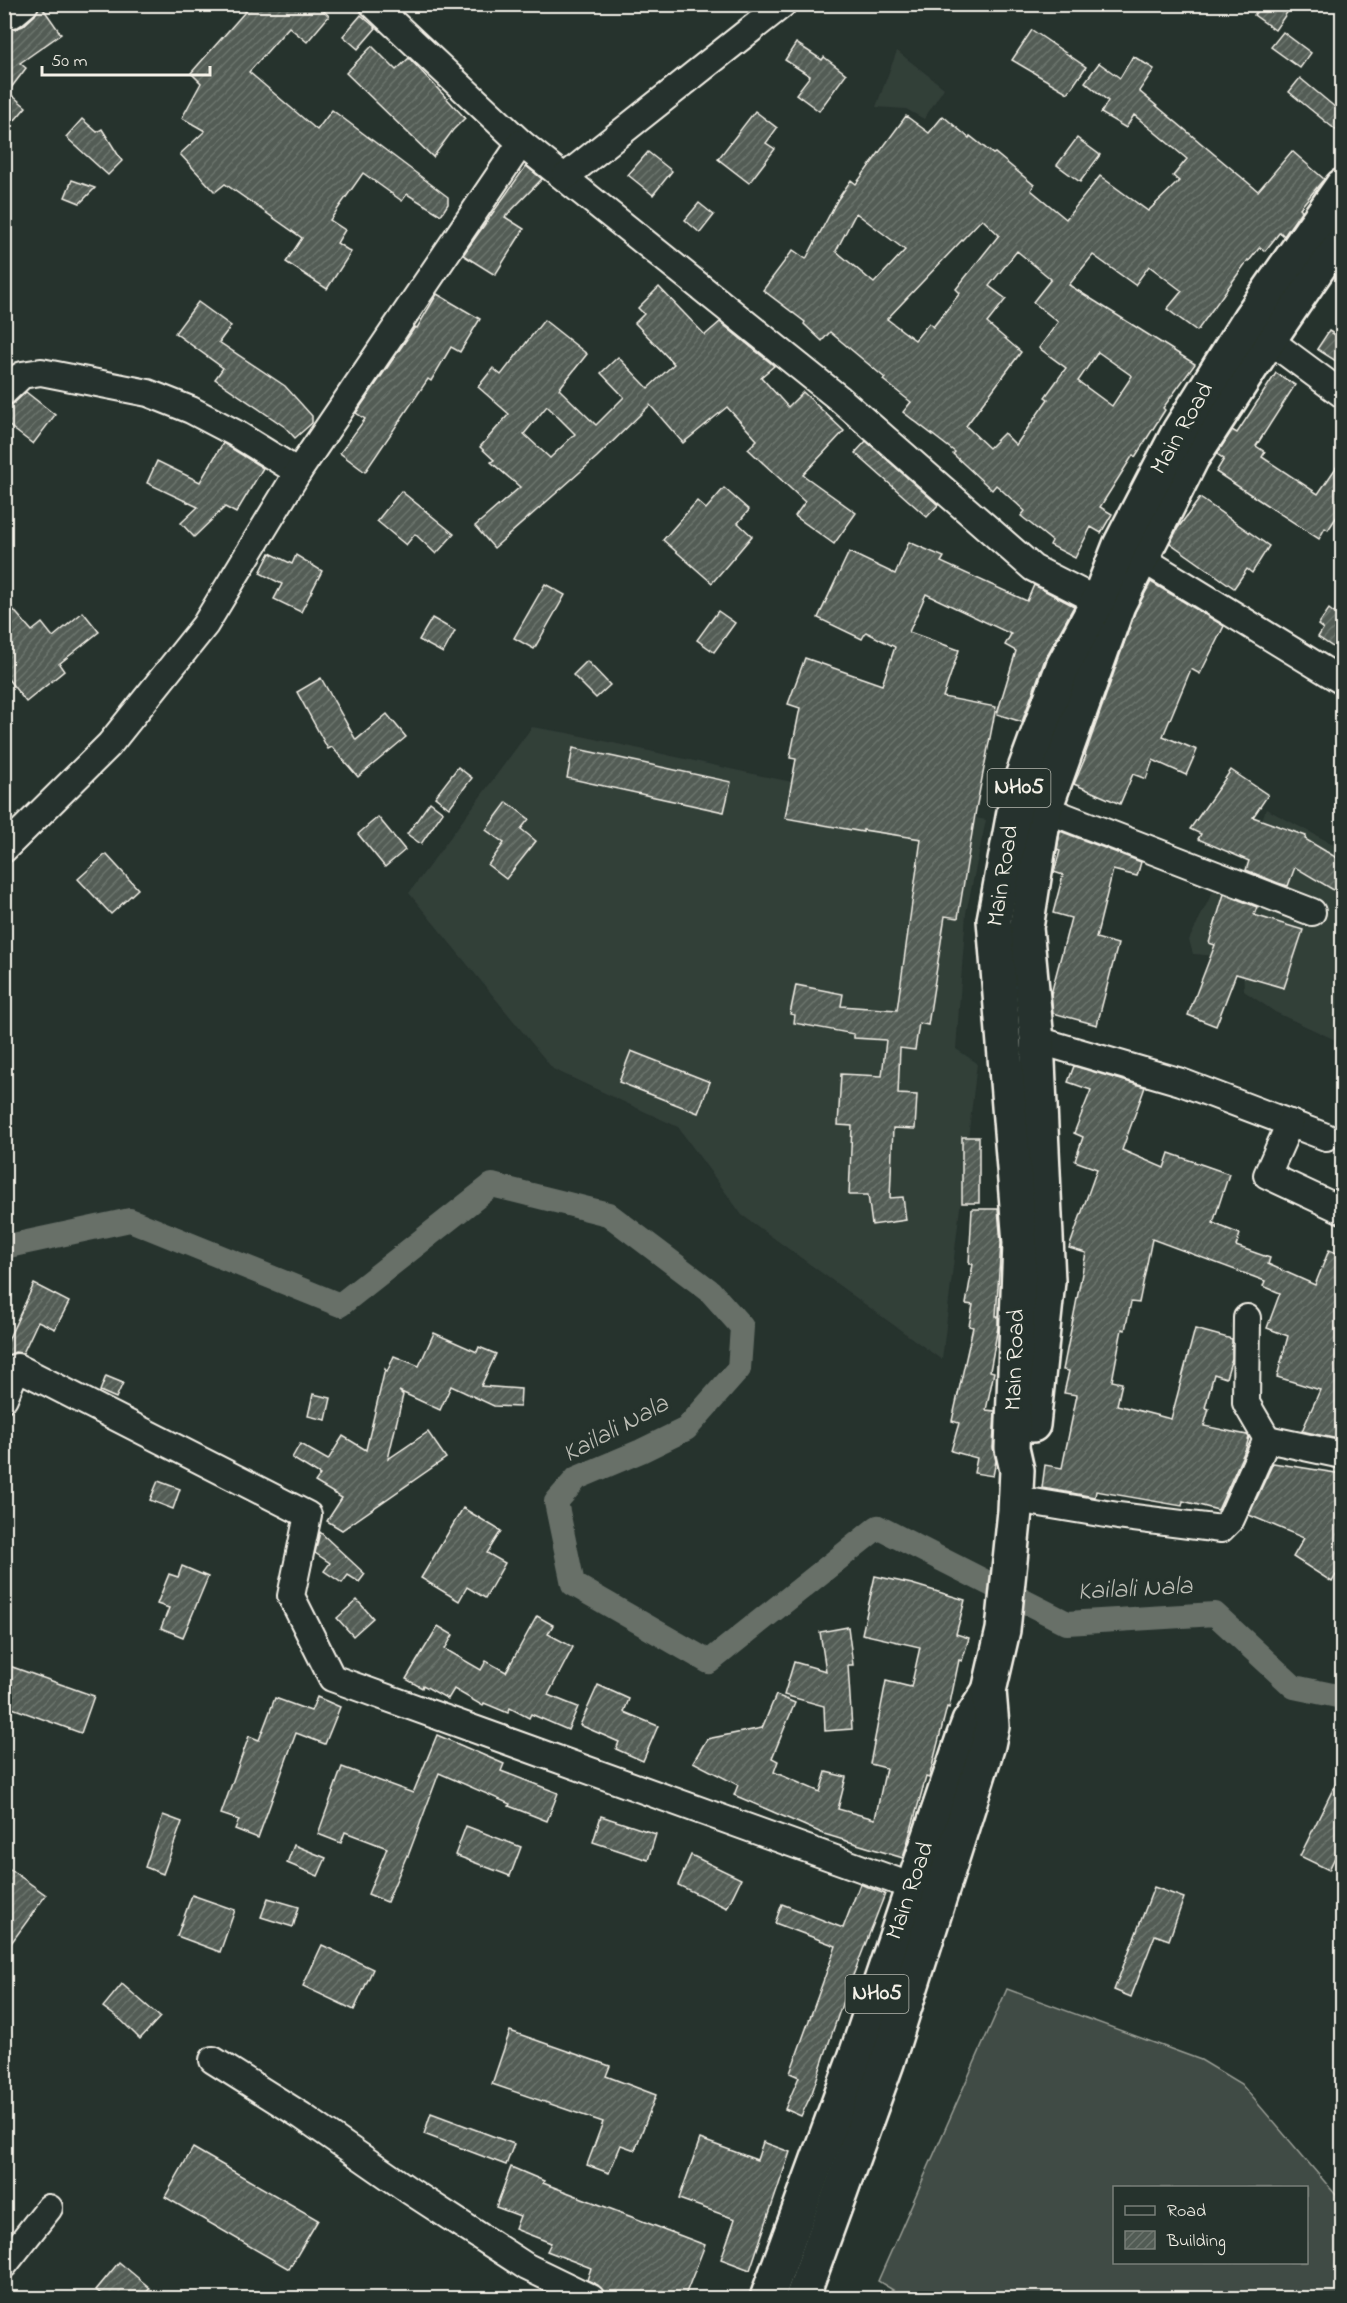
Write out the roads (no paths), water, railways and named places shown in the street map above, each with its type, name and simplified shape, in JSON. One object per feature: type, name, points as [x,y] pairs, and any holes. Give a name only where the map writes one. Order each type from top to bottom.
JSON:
[{"type":"main road","name":"Main Road","points":[[1016,1493],[1030,1452],[1048,1281],[1037,1040],[1026,928],[1045,809],[1108,603],[1120,545],[1179,431],[1249,319],[1342,186]]},
{"type":"main road","name":"Main Road","points":[[785,2295],[887,2063],[988,1745],[992,1726],[989,1691],[1003,1630],[1016,1493],[1012,1448],[1020,1243],[994,920],[1019,785],[1063,666],[1141,558],[1192,458],[1342,233]]},
{"type":"main road","name":"Main Road","points":[[785,2295],[856,2055],[969,1722],[989,1691]]},
{"type":"street","points":[[373,4],[520,143],[840,399],[1033,568],[1108,603]]},
{"type":"street","points":[[565,177],[783,4]]},
{"type":"street","points":[[4,849],[109,745],[205,625],[298,472],[520,143]]},
{"type":"street","points":[[1269,340],[1342,394]]},
{"type":"street","points":[[4,392],[22,375],[41,372],[148,393],[191,410],[235,433],[298,472]]},
{"type":"street","points":[[1141,558],[1342,681]]},
{"type":"street","points":[[1045,809],[1312,912]]},
{"type":"street","points":[[1037,1040],[1181,1082],[1326,1137]]},
{"type":"street","points":[[1290,1123],[1267,1175],[1342,1210]]},
{"type":"street","points":[[1247,1318],[1246,1403],[1267,1439],[1342,1455]]},
{"type":"street","points":[[4,1398],[17,1367],[308,1515],[291,1596],[332,1678],[913,1887]]},
{"type":"street","points":[[1016,1493],[1118,1516],[1221,1529],[1231,1519],[1267,1439]]},
{"type":"street","points":[[213,2060],[302,2116],[410,2191],[527,2267],[591,2298]]},
{"type":"street","points":[[4,2265],[49,2208]]},
{"type":"waterway","name":"Kailali Nala","points":[[4,1247],[130,1220],[340,1305],[492,1185],[608,1214],[710,1291],[742,1327],[739,1369],[686,1429],[577,1478],[556,1502],[573,1584],[709,1662],[878,1527],[1067,1623],[1215,1614],[1294,1687],[1342,1697]]}]
